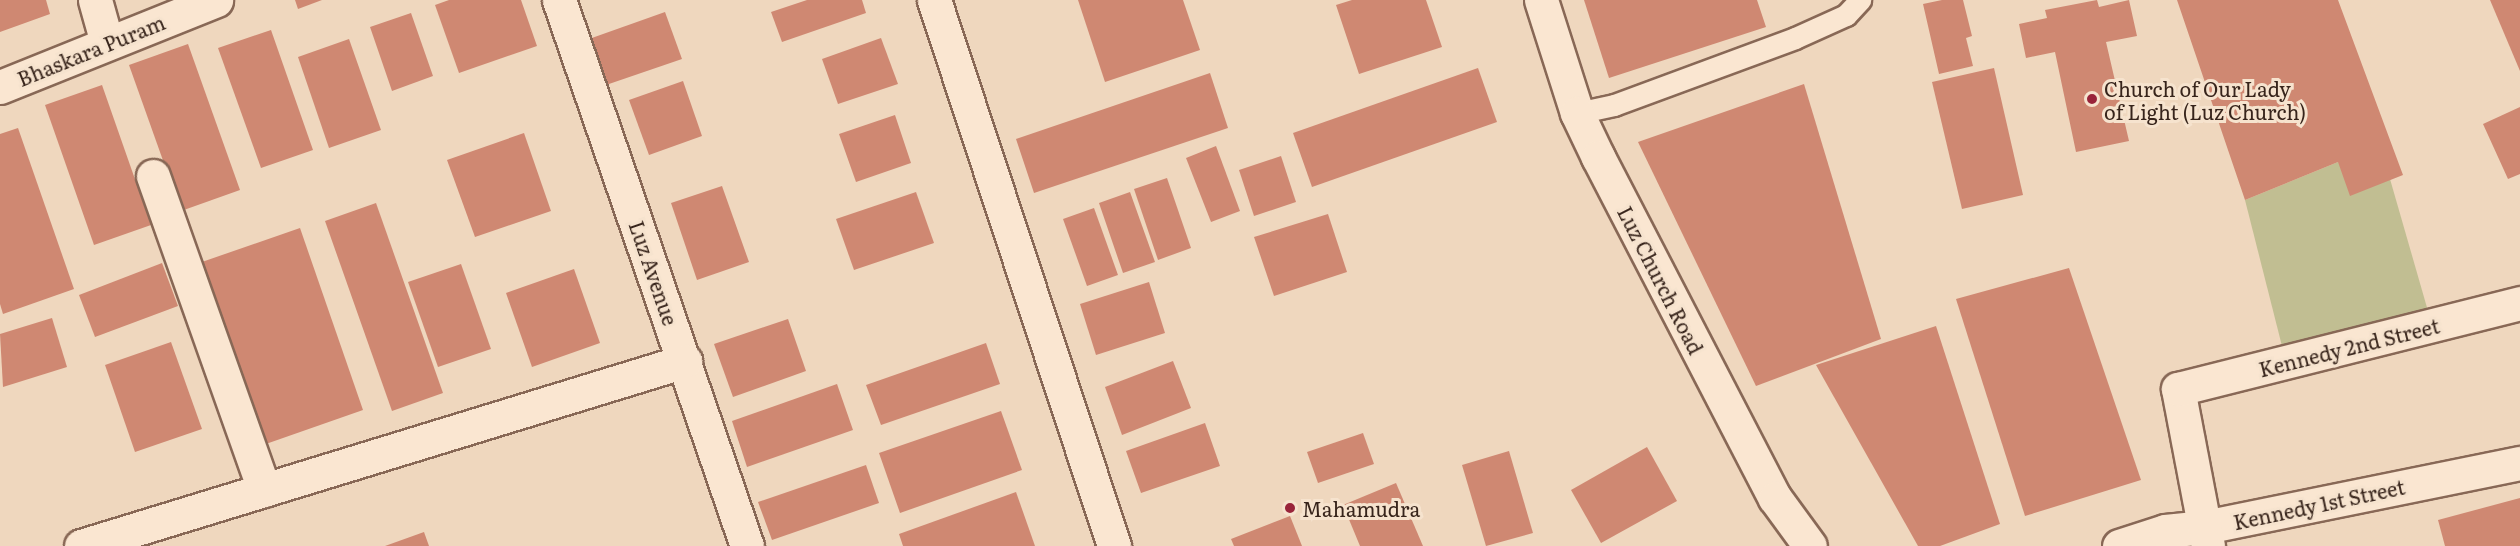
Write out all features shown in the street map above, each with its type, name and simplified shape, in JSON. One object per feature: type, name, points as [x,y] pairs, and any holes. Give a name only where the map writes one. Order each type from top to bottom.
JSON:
[{"type":"street","points":[[95,0],[107,44]]},
{"type":"street","name":"Bhaskara Puram","points":[[0,87],[216,0]]},
{"type":"street","name":"Luz Avenue","points":[[560,0],[747,546]]},
{"type":"street","points":[[934,0],[1114,546]]},
{"type":"street","name":"Luz Church Road","points":[[1541,0],[1577,113],[1775,498],[1810,546]]},
{"type":"street","points":[[153,176],[264,490]]},
{"type":"street","name":"Kennedy 2nd Street","points":[[2207,536],[2178,388],[2520,303]]},
{"type":"street","points":[[81,546],[685,361]]},
{"type":"street","name":"Kennedy 1st Street","points":[[2119,546],[2165,531],[2207,536],[2520,462]]},
{"type":"lane","points":[[1577,113],[1614,105],[1795,38],[1846,15],[1860,0]]},
{"type":"shaded area","points":[[2338,162],[2390,179],[2430,318],[2284,354],[2245,200]]},
{"type":"building","points":[[0,0],[46,0],[50,14],[0,32]]},
{"type":"building","points":[[295,0],[322,0],[298,9]]},
{"type":"building","points":[[449,0],[521,0],[537,46],[459,73],[435,5]]},
{"type":"building","points":[[807,0],[862,0],[866,13],[782,42],[771,12]]},
{"type":"building","points":[[1078,0],[1183,0],[1200,50],[1105,82]]},
{"type":"building","points":[[1352,0],[1426,0],[1442,47],[1359,74],[1336,5]]},
{"type":"building","points":[[1584,0],[1757,0],[1766,27],[1609,78]]},
{"type":"building","points":[[1942,0],[1963,0],[1972,36],[1966,38],[1973,66],[1939,74],[1923,4]]},
{"type":"building","name":"Church of Our Lady of Light (Luz Church)","points":[[2097,0],[2099,7],[2129,0],[2137,36],[2106,42],[2129,141],[2076,152],[2055,52],[2026,58],[2019,24],[2047,18],[2045,10]]},
{"type":"building","points":[[2177,0],[2338,0],[2403,175],[2350,196],[2338,162],[2245,200]]},
{"type":"building","points":[[2490,0],[2520,0],[2520,71]]},
{"type":"building","points":[[665,12],[682,59],[606,85],[589,39]]},
{"type":"building","points":[[411,13],[433,76],[392,91],[370,27]]},
{"type":"building","points":[[271,30],[313,150],[261,168],[218,48]]},
{"type":"building","points":[[881,38],[898,84],[838,104],[822,59]]},
{"type":"building","points":[[349,39],[381,130],[329,148],[298,57]]},
{"type":"building","points":[[188,44],[240,190],[181,211],[129,65]]},
{"type":"building","points":[[1478,68],[1497,122],[1312,187],[1293,133]]},
{"type":"building","points":[[1994,68],[2023,195],[1962,209],[1932,82]]},
{"type":"building","points":[[1210,73],[1228,128],[1034,193],[1016,139]]},
{"type":"building","points":[[683,81],[702,136],[649,155],[629,100]]},
{"type":"building","points":[[1804,84],[1881,339],[1756,386],[1638,142]]},
{"type":"building","points":[[102,85],[151,225],[94,245],[45,105]]},
{"type":"building","points":[[2520,107],[2520,174],[2508,179],[2483,124]]},
{"type":"building","points":[[895,115],[911,163],[856,182],[839,134]]},
{"type":"building","points":[[18,128],[74,289],[3,314],[0,304],[0,134]]},
{"type":"building","points":[[524,133],[551,211],[475,237],[447,160]]},
{"type":"building","points":[[1216,146],[1240,211],[1211,222],[1186,158]]},
{"type":"building","points":[[1281,156],[1296,202],[1254,216],[1239,170]]},
{"type":"building","points":[[1167,178],[1191,248],[1158,260],[1134,189]]},
{"type":"building","points":[[722,186],[749,262],[697,280],[671,203]]},
{"type":"building","points":[[916,192],[934,243],[854,270],[836,219]]},
{"type":"building","points":[[1130,192],[1155,262],[1123,273],[1099,203]]},
{"type":"building","points":[[376,203],[443,393],[392,411],[325,221]]},
{"type":"building","points":[[1094,208],[1118,275],[1087,286],[1063,219]]},
{"type":"building","points":[[1328,214],[1347,272],[1274,296],[1254,237]]},
{"type":"building","points":[[300,228],[363,410],[263,445],[199,263]]},
{"type":"building","points":[[162,263],[178,306],[95,337],[79,295]]},
{"type":"building","points":[[461,264],[491,349],[438,367],[408,282]]},
{"type":"building","points":[[2069,268],[2141,480],[2025,516],[1956,299]]},
{"type":"building","points":[[574,269],[600,343],[532,367],[506,293]]},
{"type":"building","points":[[1149,282],[1165,333],[1096,355],[1080,304]]},
{"type":"building","points":[[52,318],[67,367],[3,387],[0,334]]},
{"type":"building","points":[[788,319],[806,371],[733,397],[714,344]]},
{"type":"building","points":[[1936,326],[2000,524],[1940,546],[1918,546],[1816,365]]},
{"type":"building","points":[[171,342],[202,429],[135,452],[105,365]]},
{"type":"building","points":[[986,343],[1000,384],[881,425],[866,385]]},
{"type":"building","points":[[1173,361],[1191,408],[1122,435],[1105,387]]},
{"type":"building","points":[[837,384],[853,430],[747,467],[732,421]]},
{"type":"building","points":[[1001,411],[1022,470],[900,513],[879,453]]},
{"type":"building","points":[[1205,423],[1220,466],[1141,493],[1126,451]]},
{"type":"building","points":[[1363,433],[1374,464],[1318,483],[1307,452]]},
{"type":"building","points":[[1647,447],[1677,501],[1601,543],[1571,490]]},
{"type":"building","points":[[1509,451],[1533,533],[1486,546],[1462,465]]},
{"type":"building","points":[[866,465],[879,503],[772,540],[758,502]]},
{"type":"building","points":[[1396,483],[1423,546],[1360,546],[1343,505]]},
{"type":"building","points":[[1016,492],[1035,546],[903,546],[899,534]]},
{"type":"building","points":[[2520,498],[2520,546],[2445,546],[2438,520]]},
{"type":"building","points":[[1290,516],[1302,546],[1234,546],[1231,539]]},
{"type":"building","points":[[424,532],[429,546],[385,546]]},
{"type":"place","name":"Church of Our Lady of Light (Luz Church)","points":[[2092,99]]},
{"type":"place","name":"Mahamudra","points":[[1290,508]]}]
